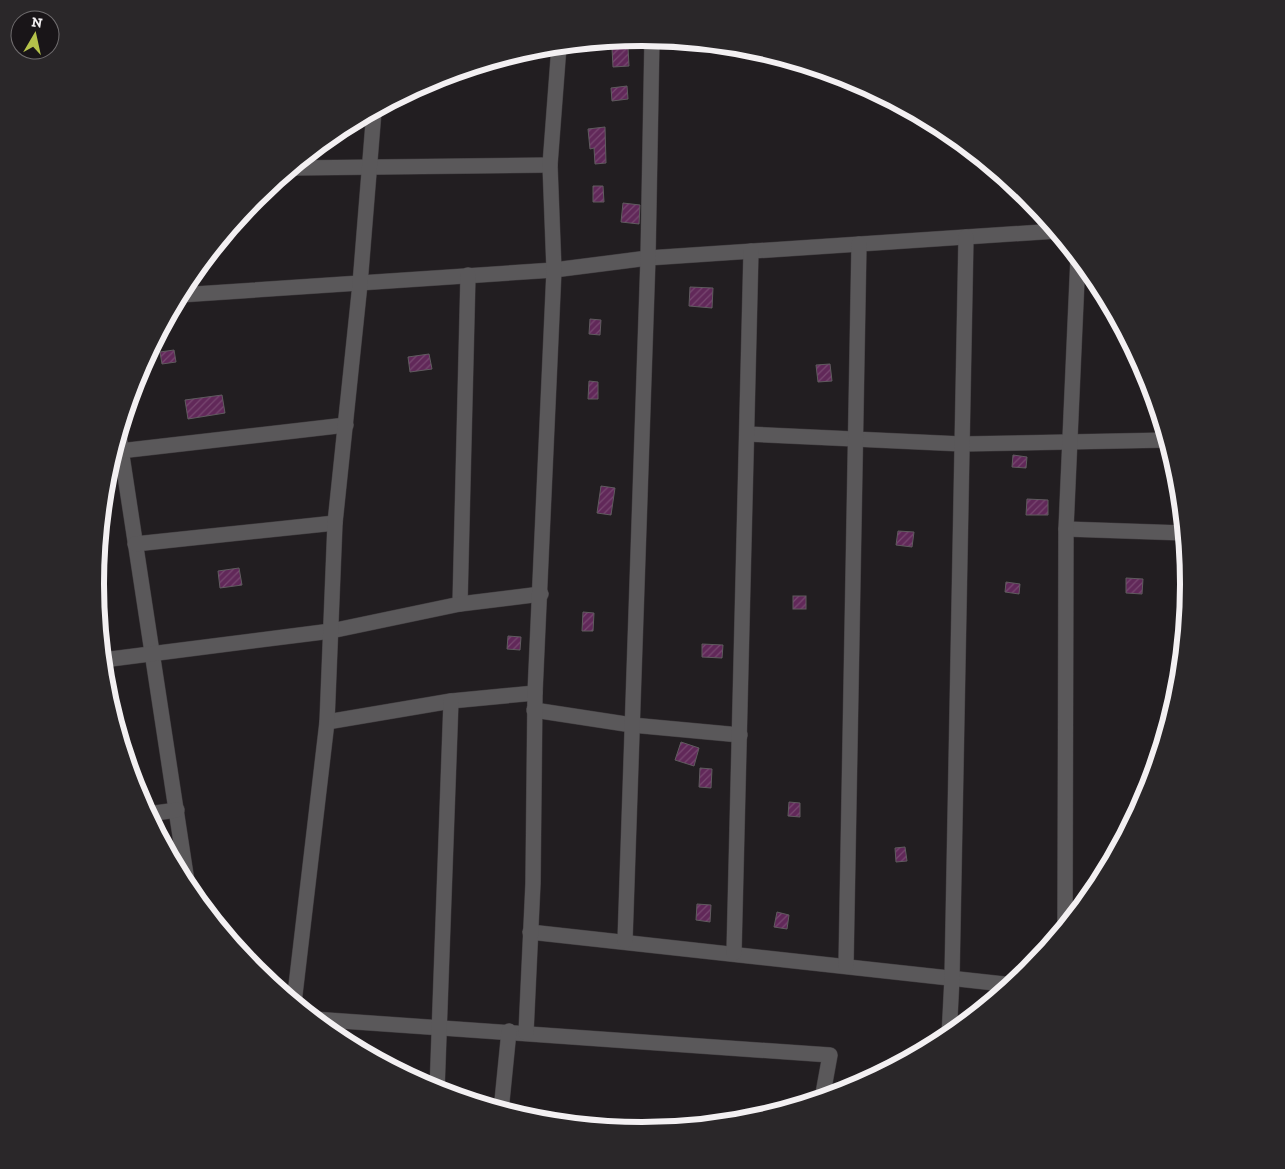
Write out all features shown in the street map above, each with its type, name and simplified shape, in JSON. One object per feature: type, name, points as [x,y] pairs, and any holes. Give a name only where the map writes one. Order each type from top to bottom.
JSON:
[{"type":"street","points":[[625,941],[648,258],[652,46]]},
{"type":"street","points":[[526,1032],[530,932],[534,710],[541,594],[554,270],[550,165],[558,53]]},
{"type":"street","points":[[295,995],[327,722],[335,523],[360,284],[373,118]]},
{"type":"street","points":[[302,168],[550,165]]},
{"type":"street","points":[[189,294],[554,270],[648,258],[1048,232]]},
{"type":"street","points":[[950,1027],[966,237]]},
{"type":"street","points":[[846,966],[859,244]]},
{"type":"street","points":[[734,954],[751,251]]},
{"type":"street","points":[[1065,918],[1066,529],[1078,268]]},
{"type":"street","points":[[460,604],[468,275]]},
{"type":"street","points":[[124,443],[346,426]]},
{"type":"street","points":[[747,434],[962,444],[1161,440]]},
{"type":"street","points":[[121,454],[185,869]]},
{"type":"street","points":[[135,544],[335,523]]},
{"type":"street","points":[[1066,529],[1178,533]]},
{"type":"street","points":[[110,659],[331,631],[460,604],[541,594]]},
{"type":"street","points":[[327,722],[451,701],[535,693]]},
{"type":"street","points":[[437,1082],[451,701]]},
{"type":"street","points":[[534,710],[632,725],[740,735]]},
{"type":"street","points":[[155,813],[177,810]]},
{"type":"street","points":[[530,932],[1003,984]]},
{"type":"street","points":[[324,1019],[830,1055],[823,1091]]},
{"type":"street","points":[[502,1104],[509,1031]]},
{"type":"building","points":[[612,48],[628,48],[629,66],[613,67]]},
{"type":"building","points":[[627,86],[628,99],[612,101],[611,88]]},
{"type":"building","points":[[605,127],[606,163],[595,164],[594,148],[590,149],[588,129]]},
{"type":"building","points":[[593,186],[603,186],[604,202],[593,202]]},
{"type":"building","points":[[623,203],[640,205],[639,224],[621,222]]},
{"type":"building","points":[[690,287],[713,288],[712,308],[689,306]]},
{"type":"building","points":[[590,319],[601,320],[600,335],[589,334]]},
{"type":"building","points":[[174,350],[176,362],[162,364],[160,352]]},
{"type":"building","points":[[429,354],[432,369],[410,372],[408,357]]},
{"type":"building","points":[[830,364],[832,381],[818,382],[816,365]]},
{"type":"building","points":[[589,381],[598,382],[598,399],[588,399]]},
{"type":"building","points":[[222,395],[225,413],[188,419],[185,400]]},
{"type":"building","points":[[1013,455],[1027,457],[1026,468],[1012,467]]},
{"type":"building","points":[[601,486],[615,488],[611,515],[597,513]]},
{"type":"building","points":[[1027,499],[1048,500],[1048,515],[1026,515]]},
{"type":"building","points":[[898,531],[914,532],[912,547],[896,545]]},
{"type":"building","points":[[239,568],[242,585],[220,588],[218,571]]},
{"type":"building","points":[[1126,578],[1143,579],[1142,594],[1126,593]]},
{"type":"building","points":[[1006,582],[1020,584],[1019,594],[1005,592]]},
{"type":"building","points":[[793,596],[806,596],[806,609],[793,609]]},
{"type":"building","points":[[583,612],[594,613],[593,631],[582,631]]},
{"type":"building","points":[[508,636],[521,637],[520,650],[507,649]]},
{"type":"building","points":[[702,644],[723,645],[722,658],[702,657]]},
{"type":"building","points":[[681,742],[699,748],[694,766],[675,760]]},
{"type":"building","points":[[700,768],[712,769],[711,788],[699,787]]},
{"type":"building","points":[[789,802],[800,803],[800,817],[788,816]]},
{"type":"building","points":[[905,847],[907,861],[896,862],[895,848]]},
{"type":"building","points":[[697,904],[711,905],[710,922],[696,920]]},
{"type":"building","points":[[777,912],[789,915],[787,929],[774,927]]}]
